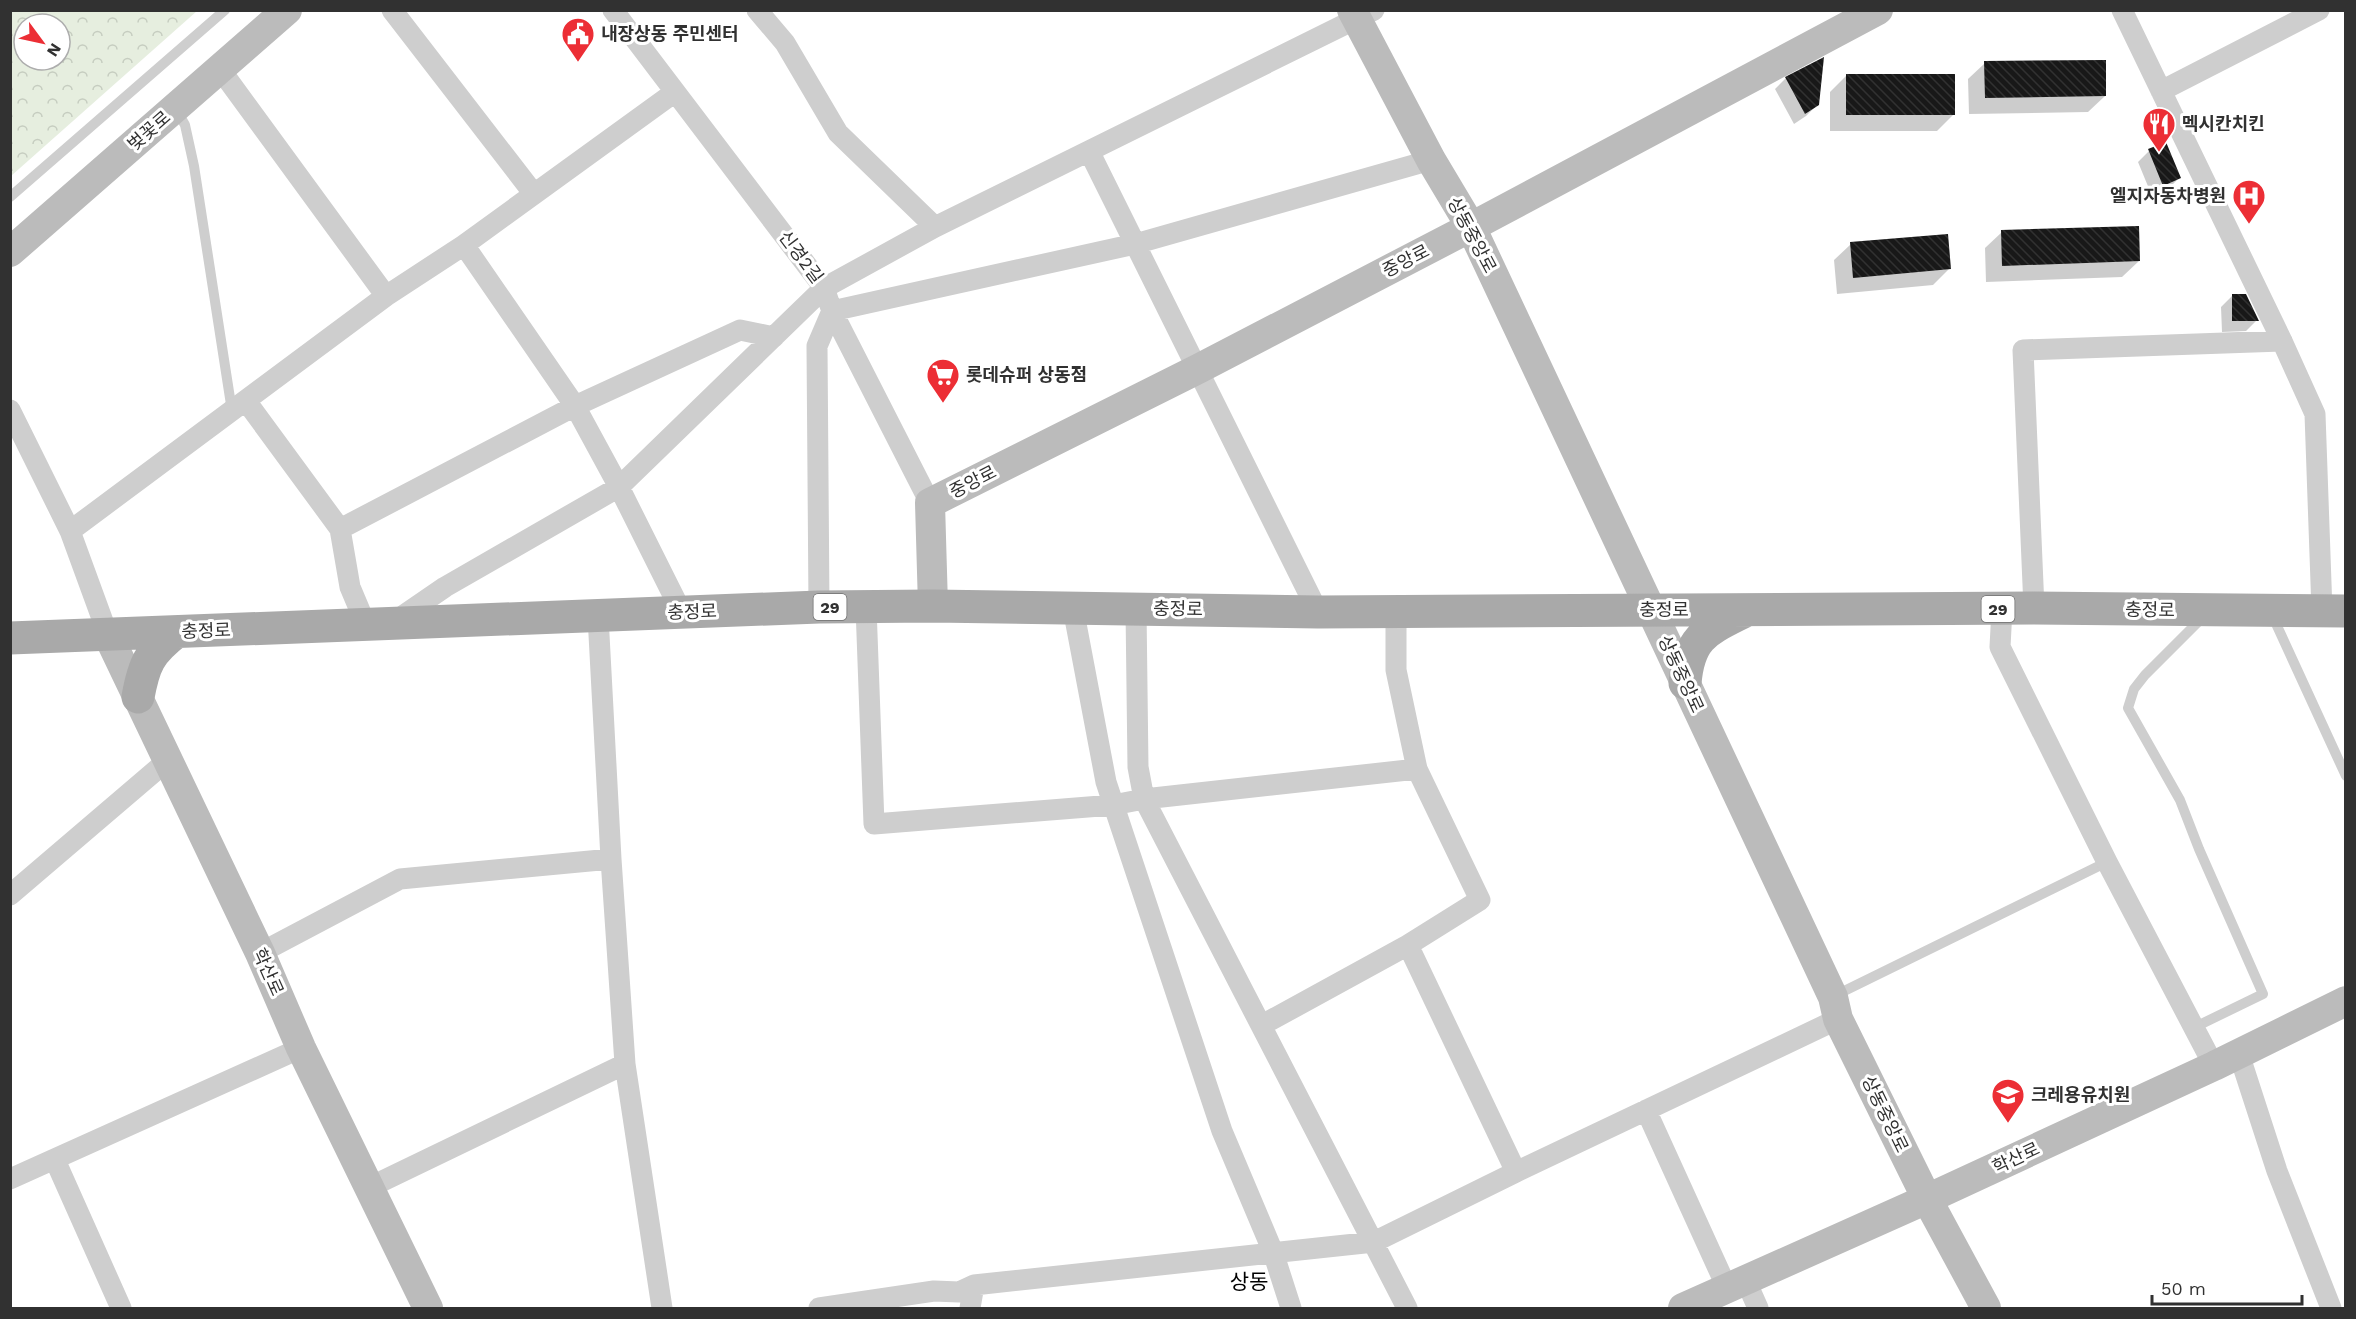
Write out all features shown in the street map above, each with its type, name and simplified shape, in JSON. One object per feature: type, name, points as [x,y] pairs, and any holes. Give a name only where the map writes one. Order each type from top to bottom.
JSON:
[{"type":"main road","name":"충정로","points":[[10,638],[819,607],[933,606],[1318,612],[2018,608],[2334,611]]},
{"type":"main road","points":[[1685,683],[1687,660],[1696,643],[1712,628],[1749,609]]},
{"type":"main road","points":[[138,697],[147,662],[157,647],[176,632]]},
{"type":"street","name":"벚꽃로","points":[[10,252],[287,10]]},
{"type":"street","points":[[392,10],[534,194]]},
{"type":"street","name":"신경2길","points":[[613,10],[825,288],[832,310],[930,503],[933,606]]},
{"type":"street","points":[[757,10],[785,42],[838,133],[935,227]]},
{"type":"street","points":[[2122,10],[2315,414],[2334,611]]},
{"type":"street","points":[[2161,91],[2319,10]]},
{"type":"street","points":[[239,406],[340,529],[350,586],[378,624],[619,487],[825,288],[935,227],[1089,152],[1360,14]]},
{"type":"street","name":"상동중앙로","points":[[1360,14],[1431,160],[1471,227],[1835,1008],[1927,1199],[1986,1308]]},
{"type":"street","name":"중앙로","points":[[930,503],[1198,369],[1471,227],[1863,14]]},
{"type":"street","points":[[220,69],[386,296]]},
{"type":"street","points":[[70,531],[386,296],[464,245],[675,92]]},
{"type":"street","points":[[1089,152],[1318,612]]},
{"type":"street","points":[[819,607],[817,346],[832,310],[1135,244],[1431,160]]},
{"type":"street","points":[[464,245],[575,406],[619,487],[682,613]]},
{"type":"street","points":[[340,529],[575,406],[740,330],[774,337]]},
{"type":"street","points":[[2282,341],[2022,350],[2018,608],[2000,647],[2193,1028],[2227,1060],[2277,1171],[2331,1308]]},
{"type":"street","points":[[10,410],[70,531],[108,635]]},
{"type":"street","points":[[866,607],[874,824],[1113,805],[1144,799],[1417,769]]},
{"type":"street","points":[[1073,608],[1106,782],[1113,805],[1222,1131],[1273,1252],[1291,1308]]},
{"type":"street","points":[[1136,609],[1138,767],[1144,799],[1407,1308]]},
{"type":"street","points":[[1262,1025],[1408,945],[1480,900],[1417,769],[1396,670],[1396,611]]},
{"type":"street","points":[[598,616],[610,859],[625,1064],[662,1308]]},
{"type":"street","name":"학산로","points":[[108,635],[260,953],[301,1048],[428,1308]]},
{"type":"street","points":[[10,895],[168,760]]},
{"type":"street","points":[[260,953],[400,879],[610,859]]},
{"type":"street","points":[[1408,945],[1516,1172]]},
{"type":"street","name":"학산로","points":[[1683,1308],[1927,1199],[2227,1060],[2346,1001]]},
{"type":"street","points":[[819,1308],[934,1291],[959,1292],[974,1285],[1374,1242],[1646,1110],[1835,1008]]},
{"type":"street","points":[[10,1179],[301,1048]]},
{"type":"street","points":[[368,1188],[625,1064]]},
{"type":"street","points":[[1646,1110],[1737,1285],[1758,1308]]},
{"type":"street","points":[[55,1160],[121,1308]]},
{"type":"street","points":[[970,1308],[974,1285]]},
{"type":"lane","points":[[10,197],[225,10]]},
{"type":"lane","points":[[176,108],[185,125],[194,166],[239,406]]},
{"type":"lane","points":[[2193,1028],[2263,994],[2199,849],[2180,800],[2128,708],[2134,689],[2145,675],[2209,611]]},
{"type":"lane","points":[[2271,612],[2346,776]]},
{"type":"lane","points":[[1835,1008],[2107,862]]},
{"type":"green space","points":[[11,10],[197,11],[11,176]]},
{"type":"building","points":[[1824,57],[1819,105],[1805,114],[1785,77]]},
{"type":"building","points":[[2106,60],[2106,96],[1985,98],[1984,61]]},
{"type":"building","points":[[1846,74],[1955,74],[1955,115],[1846,115]]},
{"type":"building","points":[[2166,142],[2181,178],[2163,186],[2148,149]]},
{"type":"building","points":[[2139,226],[2140,261],[2002,266],[2001,230]]},
{"type":"building","points":[[1948,234],[1951,269],[1853,278],[1850,242]]},
{"type":"building","points":[[2232,294],[2246,294],[2259,321],[2232,321]]},
{"type":"place","name":"내장상동 주민센터","points":[[578,63]]},
{"type":"place","name":"멕시칸치킨","points":[[2159,153]]},
{"type":"place","name":"엘지자동차병원","points":[[2249,225]]},
{"type":"place","name":"롯데슈퍼 상동점","points":[[943,404]]},
{"type":"place","name":"크레용유치원","points":[[2008,1124]]},
{"type":"district","name":"상동","points":[[1249,1282]]}]
